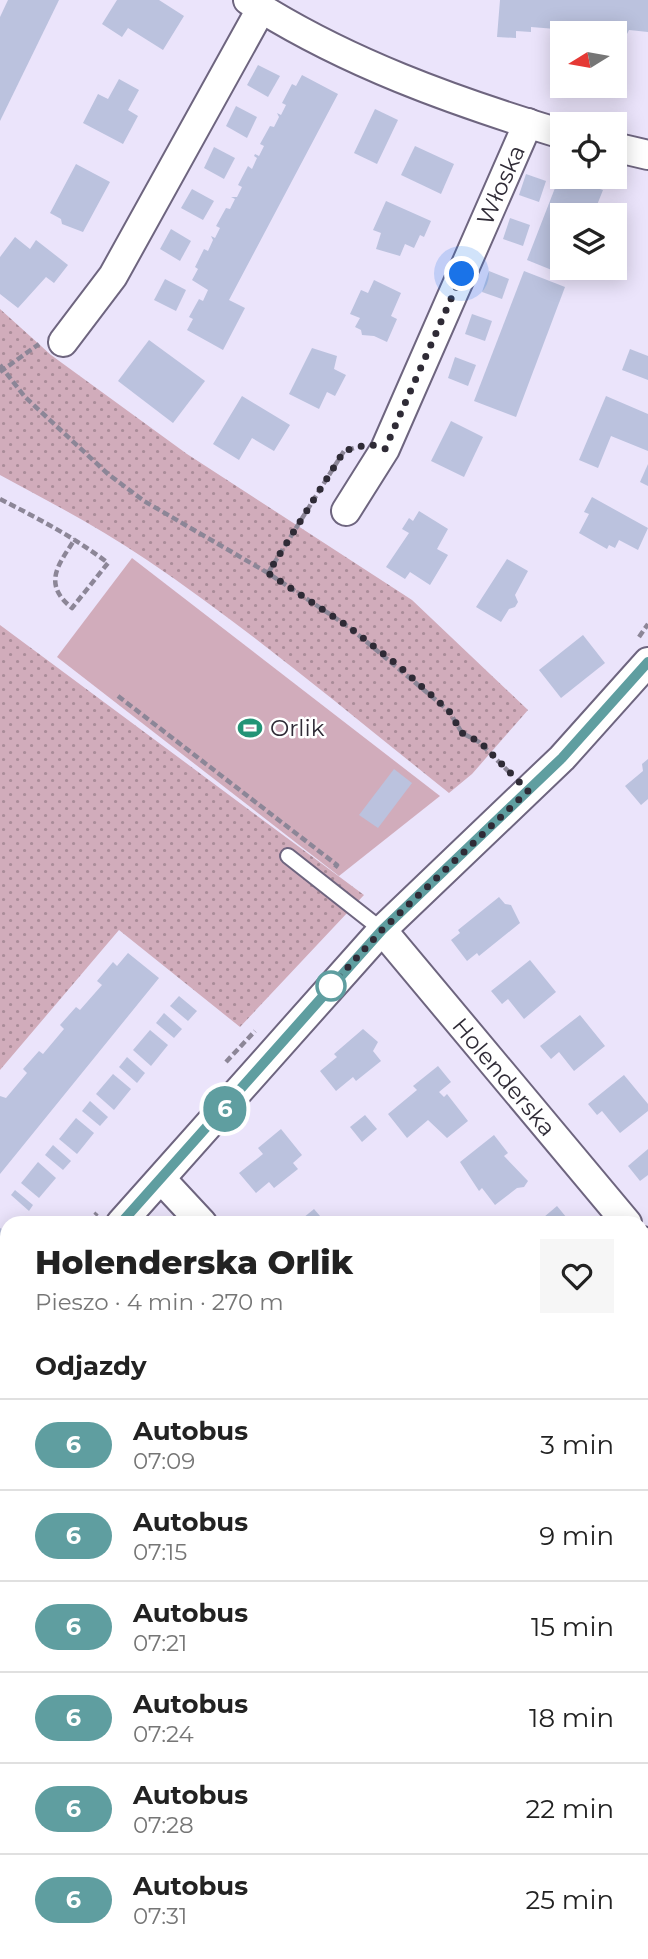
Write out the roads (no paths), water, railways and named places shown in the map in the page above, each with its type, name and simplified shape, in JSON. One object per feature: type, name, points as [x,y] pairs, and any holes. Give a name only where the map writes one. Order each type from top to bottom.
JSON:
[{"type":"street","name":"Włoska","points":[[63,342],[113,276],[255,4],[366,64],[453,98],[550,130]]},
{"type":"street","name":"Włoska","points":[[346,511],[385,449],[528,123]]},
{"type":"street","points":[[627,150],[648,155]]},
{"type":"street","points":[[128,1216],[163,1180],[382,930],[583,736],[642,651]]},
{"type":"street","name":"Holenderska","points":[[382,930],[621,1216]]},
{"type":"street","points":[[163,1180],[196,1216]]},
{"type":"lane","points":[[288,856],[382,930]]},
{"type":"place","name":"Orlik","points":[[250,728]]}]
